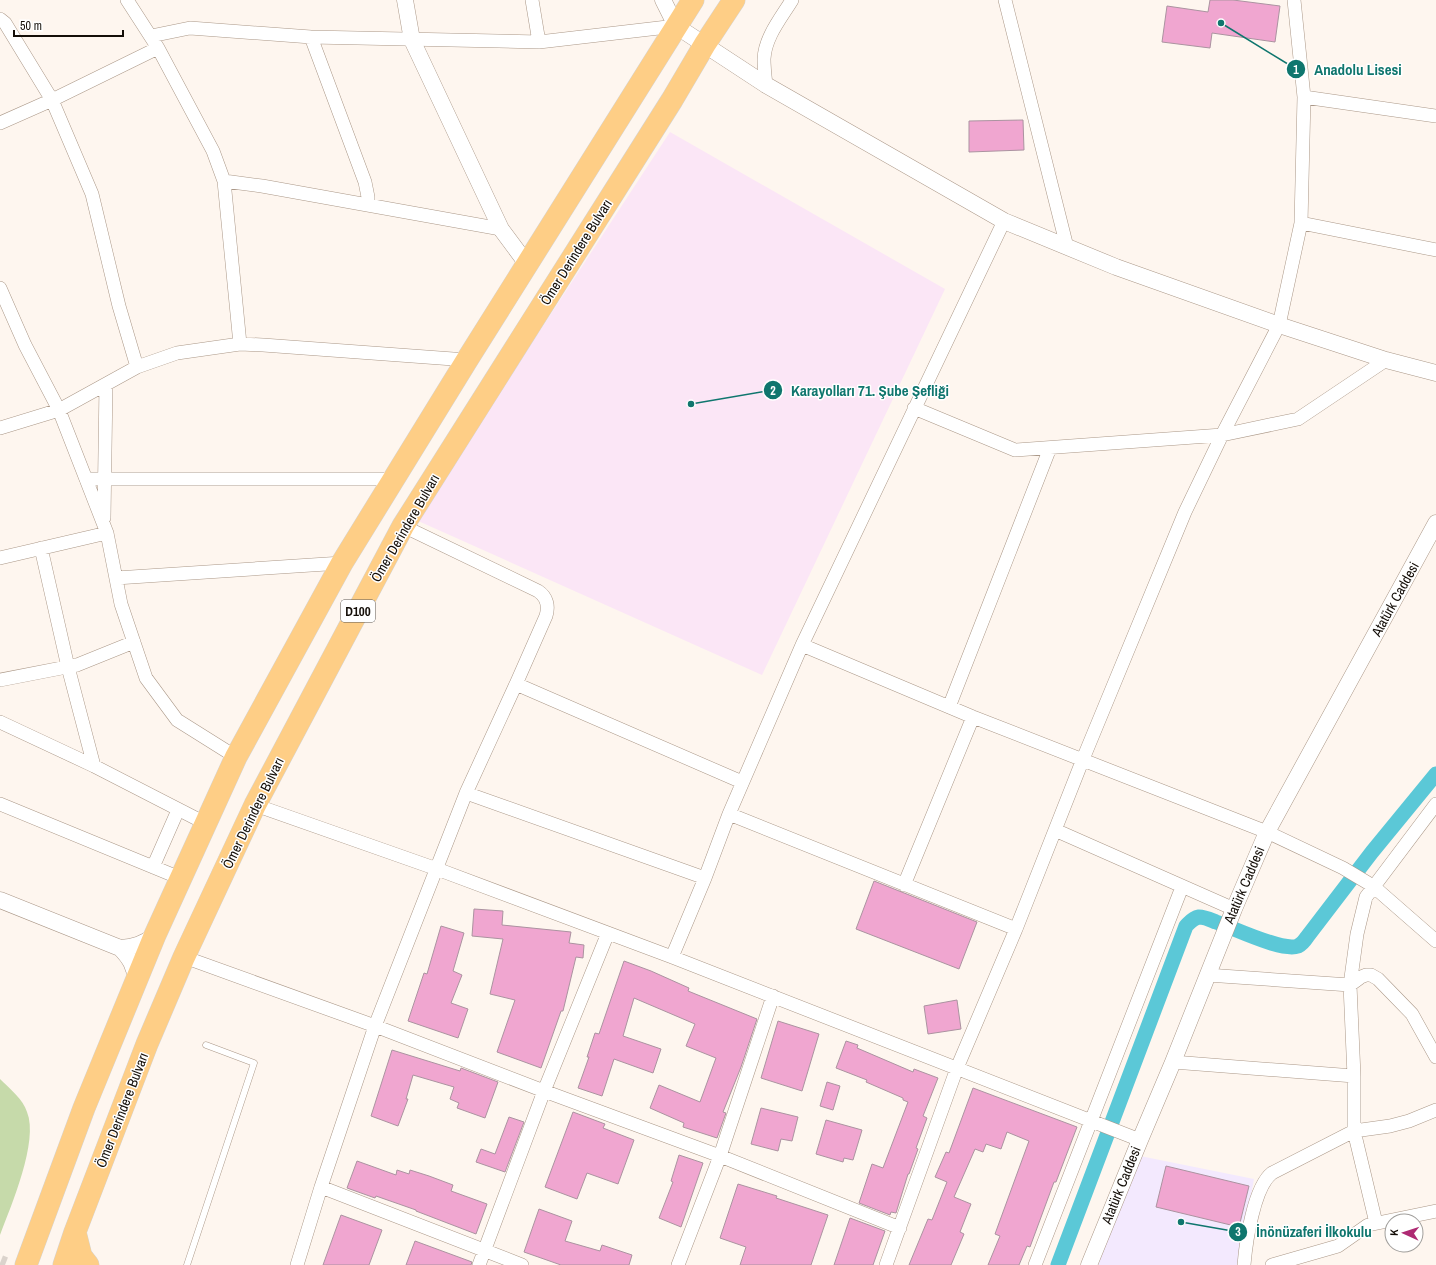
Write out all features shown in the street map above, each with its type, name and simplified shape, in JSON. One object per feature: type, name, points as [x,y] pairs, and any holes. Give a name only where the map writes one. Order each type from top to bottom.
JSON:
[{"type":"highway","name":"D100","points":[[26,1265],[84,1108],[155,935],[236,757],[342,563],[467,360],[693,0]]},
{"type":"highway","name":"Ömer Derindere Bulvarı","points":[[64,1265],[75,1232],[147,1044],[184,957],[255,805],[403,526],[734,0]]},
{"type":"highway","points":[[75,1232],[81,1256],[88,1265]]},
{"type":"street","points":[[127,0],[154,42],[213,151],[224,181],[240,344]]},
{"type":"street","points":[[405,0],[412,40],[502,229],[527,264]]},
{"type":"street","points":[[532,0],[539,42]]},
{"type":"street","points":[[663,0],[676,26],[766,84],[1004,221],[1116,267],[1279,326],[1386,360],[1436,373]]},
{"type":"street","points":[[766,84],[764,60],[768,41],[792,0]]},
{"type":"street","points":[[1006,0],[1066,247]]},
{"type":"street","points":[[886,1265],[957,1068],[1016,929],[1083,759],[1185,512],[1222,434],[1279,326],[1301,222],[1304,97],[1294,0]]},
{"type":"street","points":[[0,18],[5,23],[52,100],[92,194],[119,306],[137,367]]},
{"type":"street","points":[[0,123],[52,100],[154,42],[190,28],[311,37],[539,42],[676,26]]},
{"type":"street","points":[[311,37],[365,182],[368,205]]},
{"type":"street","points":[[1304,97],[1436,116]]},
{"type":"street","points":[[224,181],[502,229]]},
{"type":"street","points":[[672,957],[705,878],[742,782],[802,645],[1004,221]]},
{"type":"street","points":[[1301,222],[1436,250]]},
{"type":"street","points":[[0,288],[25,345],[59,410],[106,528]]},
{"type":"street","points":[[0,428],[59,410],[137,367],[177,353],[240,344],[467,360]]},
{"type":"street","points":[[914,408],[1015,450],[1222,434],[1298,419],[1386,360]]},
{"type":"street","points":[[106,384],[104,478],[106,528],[121,604],[146,678],[177,720],[236,757]]},
{"type":"street","points":[[949,707],[1050,448]]},
{"type":"street","points":[[86,478],[393,479]]},
{"type":"street","name":"Atatürk Caddesi","points":[[1089,1265],[1173,1062],[1222,938],[1267,832],[1436,523]]},
{"type":"street","points":[[297,1265],[321,1187],[375,1026],[466,793],[546,616],[548,606],[546,599],[538,591],[403,526]]},
{"type":"street","points":[[0,558],[41,548],[106,528]]},
{"type":"street","points":[[41,548],[68,667],[94,766]]},
{"type":"street","points":[[116,578],[342,563]]},
{"type":"street","points":[[0,680],[77,665],[134,642]]},
{"type":"street","points":[[802,645],[973,717],[1267,832],[1343,868],[1373,886],[1436,941]]},
{"type":"street","points":[[516,684],[742,782]]},
{"type":"street","points":[[904,884],[973,717]]},
{"type":"street","points":[[0,722],[94,766],[205,823]]},
{"type":"street","points":[[466,793],[705,878]]},
{"type":"street","points":[[0,804],[180,878]]},
{"type":"street","points":[[1376,1223],[1354,1131],[1354,1076],[1350,985],[1360,917],[1366,897],[1436,804]]},
{"type":"street","points":[[255,805],[437,869],[672,957],[1140,1140]]},
{"type":"street","points":[[153,867],[178,810]]},
{"type":"street","points":[[729,814],[1016,929]]},
{"type":"street","points":[[1055,830],[1234,909]]},
{"type":"street","points":[[1035,1265],[1182,887]]},
{"type":"street","points":[[0,900],[120,948],[132,962],[136,981]]},
{"type":"street","points":[[479,1265],[544,1091],[608,933]]},
{"type":"street","points":[[120,948],[138,945],[155,935]]},
{"type":"street","points":[[184,957],[375,1026],[544,1091],[720,1156],[900,1228]]},
{"type":"street","points":[[1208,975],[1350,985],[1360,977],[1371,975],[1378,979],[1412,1014],[1436,1057]]},
{"type":"street","points":[[678,1265],[720,1156],[773,996]]},
{"type":"street","points":[[1173,1062],[1354,1076]]},
{"type":"street","points":[[1244,1265],[1246,1245],[1256,1203],[1261,1188],[1267,1177],[1278,1169],[1354,1131],[1390,1126],[1409,1121],[1436,1110]]},
{"type":"street","points":[[321,1187],[522,1265]]},
{"type":"street","points":[[1272,1265],[1335,1247],[1342,1244],[1365,1226],[1436,1211]]},
{"type":"lane","points":[[187,1265],[254,1063],[206,1044]]},
{"type":"shaded area","points":[[670,132],[945,289],[762,675],[416,520]]},
{"type":"shaded area","points":[[1140,1156],[1254,1179],[1238,1265],[1098,1265]]},
{"type":"green space","points":[[0,1079],[16,1094],[25,1107],[30,1124],[27,1156],[17,1191],[0,1235]]},
{"type":"building","points":[[1210,0],[1233,0],[1280,6],[1275,42],[1212,33],[1210,48],[1162,42],[1167,6],[1208,12]]},
{"type":"building","points":[[1023,120],[1024,150],[969,152],[969,121]]},
{"type":"building","points":[[874,881],[977,922],[959,969],[856,929]]},
{"type":"building","points":[[474,909],[503,911],[502,925],[571,932],[569,943],[584,945],[583,958],[576,957],[563,1011],[561,1011],[541,1068],[497,1052],[515,1000],[490,994],[503,939],[472,936]]},
{"type":"building","points":[[441,926],[464,933],[453,971],[462,975],[451,1003],[468,1009],[458,1038],[408,1021],[424,973],[427,974]]},
{"type":"building","points":[[624,961],[689,988],[688,991],[757,1019],[741,1067],[723,1112],[726,1113],[717,1138],[683,1127],[684,1123],[650,1108],[659,1085],[700,1102],[716,1058],[686,1046],[695,1024],[634,998],[623,1036],[661,1049],[653,1073],[614,1059],[602,1096],[578,1088],[589,1057],[587,1057],[595,1033],[599,1034]]},
{"type":"building","points":[[957,1000],[961,1029],[928,1034],[924,1006]]},
{"type":"building","points":[[778,1021],[819,1034],[802,1091],[761,1078]]},
{"type":"building","points":[[846,1041],[858,1045],[857,1048],[913,1072],[914,1069],[938,1078],[923,1116],[927,1118],[896,1213],[891,1212],[890,1215],[859,1203],[872,1164],[883,1168],[908,1102],[903,1100],[903,1098],[866,1082],[867,1080],[836,1068]]},
{"type":"building","points":[[392,1050],[460,1071],[461,1068],[498,1082],[485,1118],[457,1108],[459,1103],[450,1099],[454,1087],[413,1075],[406,1099],[408,1099],[398,1126],[371,1116]]},
{"type":"building","points":[[827,1082],[840,1086],[833,1110],[820,1106]]},
{"type":"building","points":[[973,1088],[1077,1127],[1056,1182],[1054,1182],[1030,1247],[1027,1246],[1019,1265],[988,1265],[1000,1236],[995,1234],[1029,1141],[1007,1132],[1001,1149],[986,1144],[983,1152],[975,1149],[954,1197],[971,1204],[960,1232],[964,1234],[951,1265],[909,1265],[928,1219],[932,1220],[947,1182],[935,1177],[946,1152],[949,1153]]},
{"type":"building","points":[[761,1108],[798,1117],[792,1141],[781,1139],[778,1151],[751,1144]]},
{"type":"building","points":[[573,1112],[605,1124],[603,1128],[634,1140],[618,1184],[587,1173],[577,1199],[545,1187]]},
{"type":"building","points":[[509,1117],[524,1122],[505,1172],[476,1162],[481,1149],[495,1154]]},
{"type":"building","points":[[826,1120],[862,1130],[853,1160],[844,1158],[843,1162],[816,1154]]},
{"type":"building","points":[[679,1155],[703,1163],[681,1227],[659,1218],[673,1182],[671,1181]]},
{"type":"building","points":[[357,1161],[396,1175],[397,1170],[409,1174],[410,1170],[429,1176],[453,1185],[451,1191],[487,1204],[476,1234],[416,1210],[347,1188]]},
{"type":"building","points":[[1166,1166],[1249,1186],[1239,1227],[1156,1207]]},
{"type":"building","points":[[738,1184],[777,1196],[776,1198],[828,1215],[811,1265],[740,1265],[746,1247],[720,1238]]},
{"type":"building","points":[[539,1209],[572,1221],[565,1241],[600,1251],[602,1245],[632,1255],[629,1265],[561,1265],[524,1252]]},
{"type":"building","points":[[341,1215],[382,1230],[369,1265],[323,1265]]},
{"type":"building","points":[[850,1218],[885,1231],[873,1265],[834,1265]]},
{"type":"building","points":[[415,1241],[472,1262],[471,1265],[406,1265]]},
{"type":"waterway","points":[[1058,1265],[1186,926],[1192,920],[1199,917],[1270,943],[1281,946],[1298,946],[1302,943],[1372,852],[1436,774]]},
{"type":"tunnel","points":[[0,1263],[5,1265]]},
{"type":"place","name":"Anadolu Lisesi","points":[[1221,23]]},
{"type":"place","name":"Karayolları 71. Şube Şefliği","points":[[691,404]]},
{"type":"place","name":"İnönüzaferi İlkokulu","points":[[1181,1222]]}]
